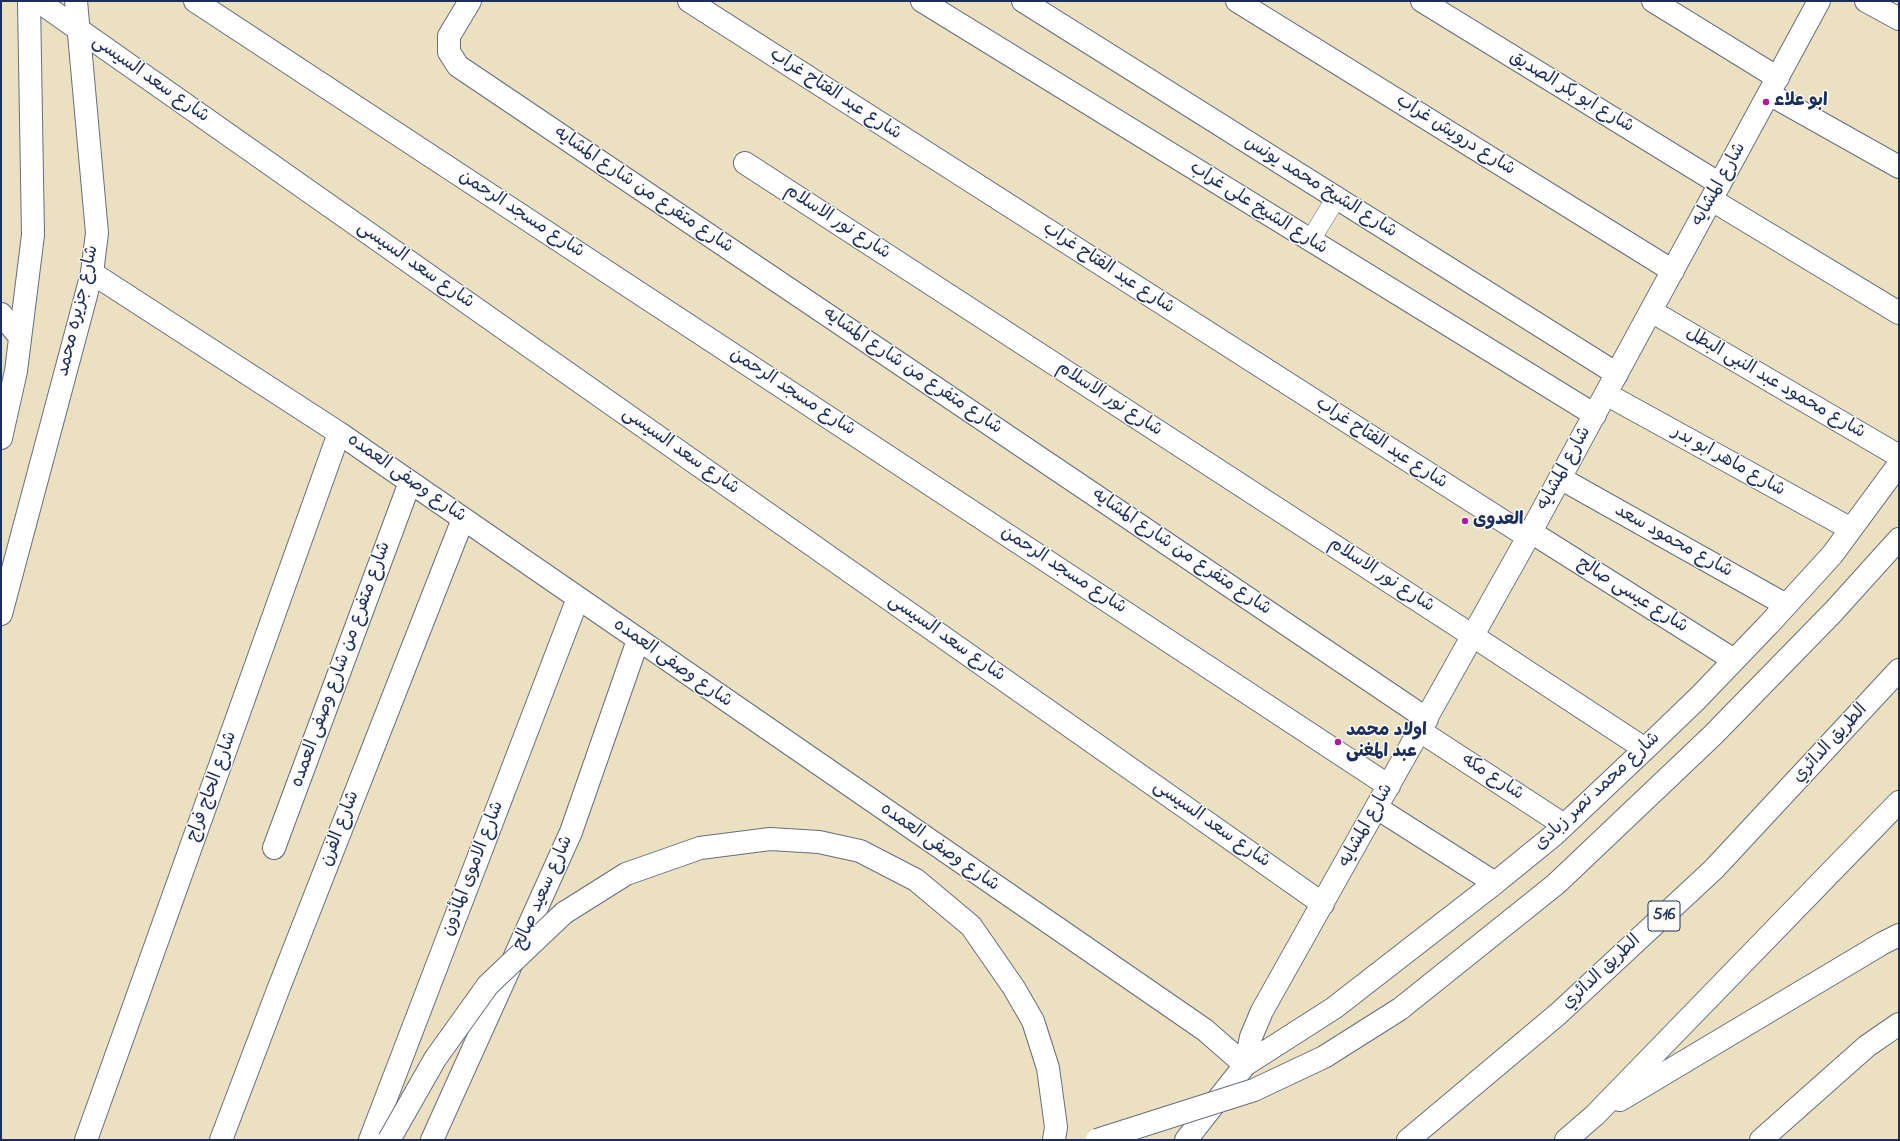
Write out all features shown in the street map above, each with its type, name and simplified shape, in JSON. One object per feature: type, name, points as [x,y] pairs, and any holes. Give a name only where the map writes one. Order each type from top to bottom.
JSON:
[{"type":"main road","points":[[1,438],[16,371],[33,235],[28,1]]},
{"type":"main road","name":"شارع سعد السيسى","points":[[38,1],[1323,904]]},
{"type":"main road","name":"شارع جزيره محمد","points":[[1,614],[92,273],[97,233],[80,30],[76,1]]},
{"type":"main road","name":"شارع مسجد الرحمن","points":[[195,1],[1389,786]]},
{"type":"main road","name":"شارع متفرع من شارع المشايه","points":[[470,1],[449,36],[449,52],[458,66],[1423,725]]},
{"type":"main road","name":"شارع عبد الفتاح غراب","points":[[689,1],[1529,535]]},
{"type":"main road","name":"شارع الشيخ على غراب","points":[[922,1],[1595,415]]},
{"type":"main road","name":"شارع الشيخ محمد يونس","points":[[1023,1],[1617,374]]},
{"type":"main road","name":"شارع درويش غراب","points":[[1237,1],[1673,271]]},
{"type":"main road","name":"شارع ابو بكر الصديق","points":[[1422,1],[1899,313]]},
{"type":"main road","points":[[1653,1],[1773,86],[1899,167]]},
{"type":"main road","name":"شارع المشايه","points":[[1245,1065],[1251,1037],[1262,1011],[1529,535],[1819,1]]},
{"type":"main road","points":[[1866,1],[1899,19]]},
{"type":"main road","name":"شارع نور الاسلام","points":[[745,164],[1645,749]]},
{"type":"main road","name":"شارع وصفى العمده","points":[[92,273],[339,433],[1206,1030],[1245,1065]]},
{"type":"main road","name":"شارع محمود عبد النبى البطل","points":[[1651,311],[1899,456]]},
{"type":"main road","points":[[1,314],[20,337]]},
{"type":"main road","name":"شارع ماهر ابو بدر","points":[[1606,394],[1851,529]]},
{"type":"main road","name":"شارع الحاج فراج","points":[[86,1140],[339,433]]},
{"type":"main road","name":"شارع محمد نصر زبادى","points":[[1245,1065],[1334,1008],[1495,883],[1564,825],[1698,698],[1786,606],[1832,555],[1899,464]]},
{"type":"main road","name":"شارع محمود سعد","points":[[1560,478],[1786,606]]},
{"type":"main road","name":"شارع متفرع من شارع وصفى العمده","points":[[274,848],[410,482]]},
{"type":"main road","name":"شارع الفرن","points":[[221,1140],[278,990],[463,519]]},
{"type":"main road","name":"شارع عيسى صالح","points":[[1529,535],[1734,660]]},
{"type":"main road","points":[[1097,1140],[1254,1090],[1324,1057],[1400,1009],[1556,884],[1714,736],[1834,611],[1899,539]]},
{"type":"main road","name":"شارع الاموى المأذون","points":[[370,1140],[578,598]]},
{"type":"main road","name":"شارع سعيد صالح","points":[[432,1140],[571,832],[638,640]]},
{"type":"main road","name":"الطريق الدائري","points":[[1408,1140],[1558,1014],[1714,869],[1899,670]]},
{"type":"main road","name":"شارع مكه","points":[[1423,725],[1564,825]]},
{"type":"main road","points":[[1566,1140],[1594,1115],[1899,802]]},
{"type":"main road","points":[[1377,808],[1495,883]]},
{"type":"main road","points":[[389,1140],[435,1059],[488,985],[564,913],[626,874],[700,848],[770,839],[818,842],[860,851],[916,880],[971,926],[1014,988],[1033,1021],[1048,1068],[1056,1127],[1054,1140]]},
{"type":"main road","points":[[1594,1115],[1883,943],[1899,935]]},
{"type":"main road","points":[[1761,1140],[1867,1046],[1899,1024]]},
{"type":"main road","points":[[1186,1140],[1245,1065]]},
{"type":"lane","points":[[1310,241],[1336,198]]},
{"type":"place","name":"ابو علاء","points":[[1766,102]]},
{"type":"place","name":"العدوى","points":[[1465,521]]},
{"type":"place","name":"اولاد محمد عبد المغنى","points":[[1338,742]]}]
